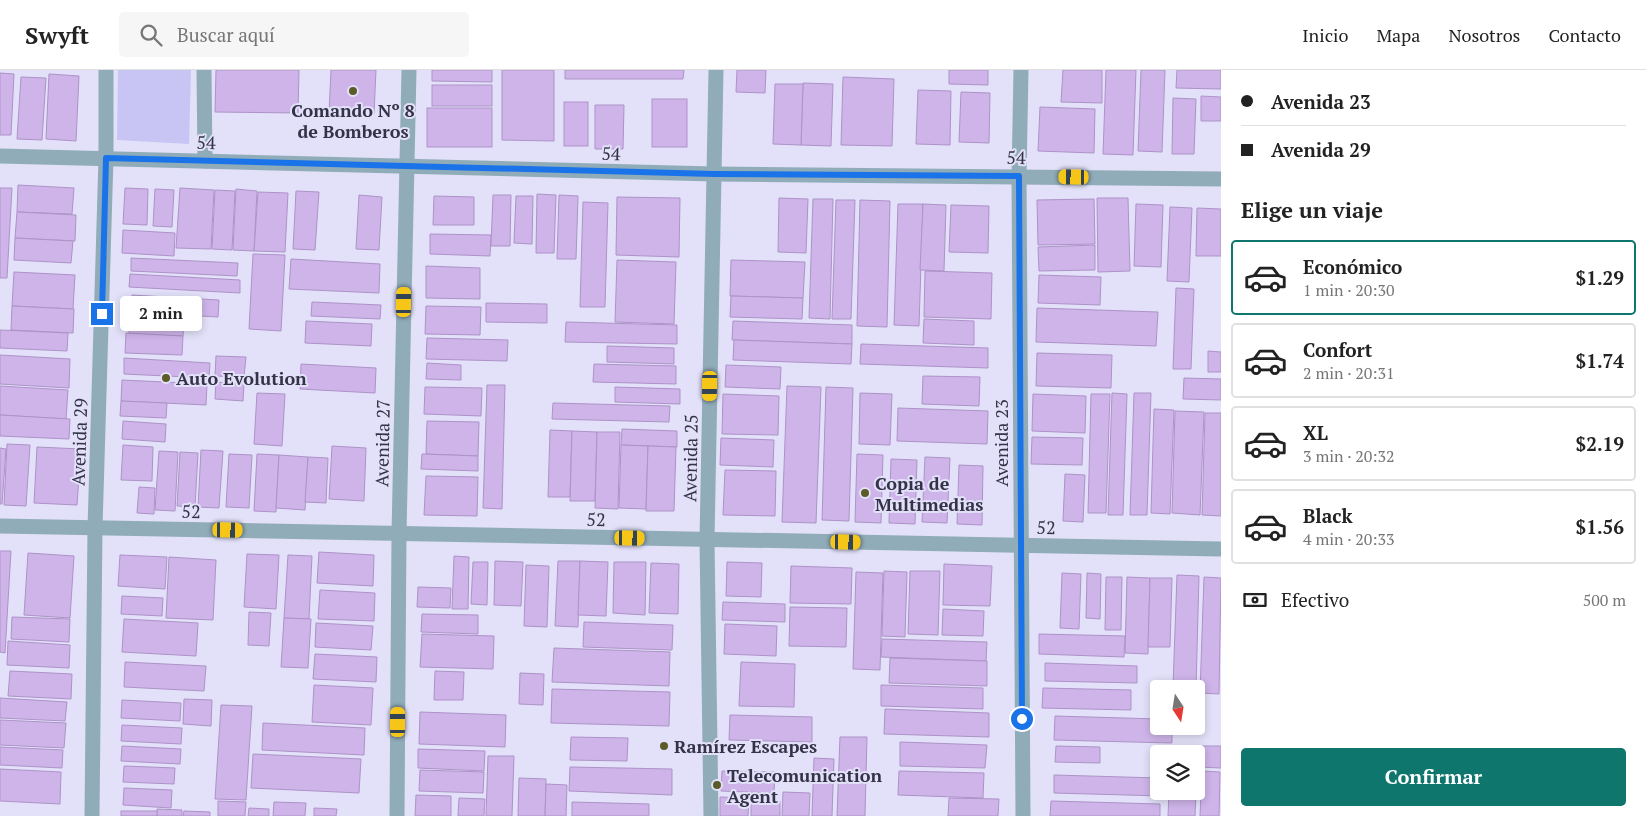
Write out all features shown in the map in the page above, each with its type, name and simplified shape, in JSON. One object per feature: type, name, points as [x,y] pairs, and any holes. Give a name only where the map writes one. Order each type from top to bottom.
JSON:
[{"type":"street","name":"Avenida 29","points":[[92,816],[95,528],[106,158],[106,70]]},
{"type":"street","points":[[204,70],[204,161]]},
{"type":"street","name":"Avenida 27","points":[[397,816],[399,534],[409,70]]},
{"type":"street","name":"Avenida 25","points":[[711,816],[707,540],[716,70]]},
{"type":"street","name":"Avenida 23","points":[[1022,70],[1019,176],[1022,816]]},
{"type":"street","name":"54","points":[[0,156],[714,174],[1019,176],[1221,180]]},
{"type":"street","name":"52","points":[[0,526],[1221,549]]},
{"type":"shaded area","points":[[118,70],[191,70],[189,144],[117,140]]},
{"type":"building","points":[[216,70],[299,70],[298,113],[215,112]]},
{"type":"building","name":"Comando Nº 8 de Bomberos","points":[[331,70],[376,70],[374,114],[329,113]]},
{"type":"building","points":[[432,70],[492,70],[492,82],[432,81]]},
{"type":"building","points":[[502,70],[554,70],[554,141],[502,140]]},
{"type":"building","points":[[565,70],[684,70],[683,79],[565,79]]},
{"type":"building","points":[[737,70],[766,70],[765,93],[736,92]]},
{"type":"building","points":[[949,70],[988,70],[988,85],[949,84]]},
{"type":"building","points":[[1063,70],[1102,70],[1102,103],[1061,102]]},
{"type":"building","points":[[1106,70],[1136,70],[1133,155],[1103,154]]},
{"type":"building","points":[[1141,70],[1165,70],[1162,152],[1138,151]]},
{"type":"building","points":[[1177,70],[1221,70],[1221,89],[1176,88]]},
{"type":"building","points":[[0,73],[14,74],[11,135],[0,135]]},
{"type":"building","points":[[49,74],[79,76],[76,141],[46,139]]},
{"type":"building","points":[[21,77],[46,78],[42,140],[17,139]]},
{"type":"building","points":[[843,77],[894,79],[892,146],[841,145]]},
{"type":"building","points":[[803,83],[833,84],[831,146],[801,145]]},
{"type":"building","points":[[775,84],[803,84],[801,145],[773,144]]},
{"type":"building","points":[[432,85],[492,85],[492,106],[432,106]]},
{"type":"building","points":[[918,90],[951,91],[950,145],[916,144]]},
{"type":"building","points":[[961,92],[990,93],[989,143],[959,142]]},
{"type":"building","points":[[1201,96],[1221,97],[1221,121],[1201,121]]},
{"type":"building","points":[[1173,98],[1196,99],[1194,154],[1172,154]]},
{"type":"building","points":[[652,99],[687,99],[687,147],[652,147]]},
{"type":"building","points":[[564,102],[588,102],[588,146],[564,146]]},
{"type":"building","points":[[595,105],[624,105],[623,149],[595,149]]},
{"type":"building","points":[[1040,107],[1095,109],[1094,153],[1038,151]]},
{"type":"building","points":[[427,108],[492,108],[492,147],[427,147]]},
{"type":"building","points":[[18,185],[74,188],[72,214],[17,212]]},
{"type":"building","points":[[0,188],[12,188],[7,278],[0,278]]},
{"type":"building","points":[[125,188],[148,189],[147,225],[123,224]]},
{"type":"building","points":[[180,188],[214,190],[211,249],[176,248]]},
{"type":"building","points":[[155,189],[174,190],[172,227],[153,226]]},
{"type":"building","points":[[236,189],[257,191],[254,251],[233,250]]},
{"type":"building","points":[[215,190],[235,191],[232,250],[212,249]]},
{"type":"building","points":[[296,191],[319,192],[315,250],[293,249]]},
{"type":"building","points":[[258,192],[288,193],[285,252],[254,251]]},
{"type":"building","points":[[537,194],[556,195],[554,253],[536,253]]},
{"type":"building","points":[[359,195],[382,197],[379,250],[356,249]]},
{"type":"building","points":[[493,195],[511,195],[510,246],[491,246]]},
{"type":"building","points":[[559,195],[578,196],[576,259],[557,259]]},
{"type":"building","points":[[434,196],[474,197],[474,225],[433,225]]},
{"type":"building","points":[[516,196],[533,196],[532,244],[514,243]]},
{"type":"building","points":[[617,197],[680,198],[679,257],[616,255]]},
{"type":"building","points":[[779,198],[808,199],[806,253],[778,252]]},
{"type":"building","points":[[1097,198],[1128,198],[1130,271],[1098,272]]},
{"type":"building","points":[[813,199],[833,199],[830,319],[809,318]]},
{"type":"building","points":[[1094,199],[1095,244],[1038,245],[1037,200]]},
{"type":"building","points":[[836,200],[855,200],[851,319],[832,319]]},
{"type":"building","points":[[860,200],[890,201],[887,327],[857,326]]},
{"type":"building","points":[[583,202],[608,203],[605,307],[580,307]]},
{"type":"building","points":[[898,204],[923,204],[919,326],[894,325]]},
{"type":"building","points":[[923,204],[946,205],[944,271],[920,270]]},
{"type":"building","points":[[1136,204],[1163,205],[1161,267],[1134,266]]},
{"type":"building","points":[[951,205],[989,206],[988,253],[949,252]]},
{"type":"building","points":[[1170,207],[1192,208],[1189,282],[1167,281]]},
{"type":"building","points":[[1197,208],[1221,209],[1221,256],[1196,256]]},
{"type":"building","points":[[17,212],[76,215],[75,241],[15,238]]},
{"type":"building","points":[[123,230],[175,233],[174,256],[122,253]]},
{"type":"building","points":[[430,234],[491,235],[490,256],[430,254]]},
{"type":"building","points":[[15,238],[73,241],[71,263],[14,260]]},
{"type":"building","points":[[1095,245],[1095,270],[1039,271],[1038,247]]},
{"type":"building","points":[[253,254],[285,255],[281,331],[249,329]]},
{"type":"building","points":[[131,258],[238,263],[237,276],[131,271]]},
{"type":"building","points":[[291,259],[380,264],[379,293],[289,289]]},
{"type":"building","points":[[617,260],[676,262],[674,324],[615,322]]},
{"type":"building","points":[[731,260],[805,262],[803,298],[730,296]]},
{"type":"building","points":[[426,266],[480,268],[480,299],[426,298]]},
{"type":"building","points":[[925,271],[992,273],[991,319],[924,317]]},
{"type":"building","points":[[14,272],[75,275],[73,309],[12,306]]},
{"type":"building","points":[[130,274],[240,280],[240,293],[129,287]]},
{"type":"building","points":[[1039,275],[1101,277],[1100,305],[1038,303]]},
{"type":"building","points":[[1176,288],[1194,289],[1191,369],[1173,369]]},
{"type":"building","points":[[132,295],[219,300],[218,317],[131,312]]},
{"type":"building","points":[[731,296],[803,298],[802,319],[730,317]]},
{"type":"building","points":[[312,302],[381,305],[380,319],[311,316]]},
{"type":"building","points":[[486,303],[547,304],[547,323],[486,322]]},
{"type":"building","points":[[12,306],[74,309],[73,333],[11,330]]},
{"type":"building","points":[[426,306],[481,307],[480,335],[425,334]]},
{"type":"building","points":[[1037,308],[1158,312],[1156,346],[1036,342]]},
{"type":"building","points":[[130,319],[184,322],[183,336],[129,334]]},
{"type":"building","points":[[924,319],[974,321],[974,345],[923,343]]},
{"type":"building","points":[[306,321],[372,324],[371,346],[305,343]]},
{"type":"building","points":[[733,321],[852,325],[852,344],[732,340]]},
{"type":"building","points":[[566,322],[677,325],[677,344],[565,342]]},
{"type":"building","points":[[0,330],[68,333],[67,351],[0,348]]},
{"type":"building","points":[[126,333],[183,336],[182,355],[125,353]]},
{"type":"building","points":[[427,338],[508,340],[507,361],[426,359]]},
{"type":"building","points":[[734,340],[852,344],[851,364],[733,360]]},
{"type":"building","points":[[861,344],[988,348],[988,368],[860,364]]},
{"type":"building","points":[[607,346],[674,348],[674,364],[607,362]]},
{"type":"building","points":[[1208,351],[1221,352],[1221,372],[1208,372]]},
{"type":"building","points":[[1037,353],[1112,355],[1111,388],[1036,386]]},
{"type":"building","points":[[0,355],[70,359],[69,388],[0,384]]},
{"type":"building","points":[[216,356],[246,357],[244,377],[215,376]]},
{"type":"building","points":[[124,358],[210,363],[209,378],[124,374]]},
{"type":"building","points":[[427,363],[461,365],[461,380],[426,379]]},
{"type":"building","points":[[301,364],[376,368],[375,393],[300,389]]},
{"type":"building","points":[[594,364],[676,366],[676,384],[593,382]]},
{"type":"building","points":[[726,365],[781,367],[780,389],[725,387]]},
{"type":"building","points":[[923,376],[980,377],[979,406],[922,404]]},
{"type":"building","points":[[1184,378],[1221,379],[1221,400],[1183,399]]},
{"type":"building","points":[[122,380],[207,384],[206,405],[121,401]]},
{"type":"building","points":[[216,382],[244,384],[243,401],[215,399]]},
{"type":"building","points":[[487,385],[505,385],[502,509],[483,508]]},
{"type":"building","points":[[0,386],[68,390],[66,419],[0,415]]},
{"type":"building","points":[[787,386],[821,387],[816,523],[782,522]]},
{"type":"building","points":[[425,387],[482,388],[481,416],[424,414]]},
{"type":"building","points":[[615,387],[680,389],[680,404],[615,402]]},
{"type":"building","points":[[826,387],[853,388],[849,521],[822,520]]},
{"type":"building","points":[[257,393],[285,394],[282,446],[254,444]]},
{"type":"building","points":[[860,393],[892,394],[890,445],[859,444]]},
{"type":"building","points":[[1112,393],[1127,394],[1123,515],[1108,515]]},
{"type":"building","points":[[1134,393],[1151,393],[1147,515],[1130,515]]},
{"type":"building","points":[[723,394],[779,396],[778,435],[722,434]]},
{"type":"building","points":[[1033,394],[1086,396],[1085,433],[1032,431]]},
{"type":"building","points":[[1091,394],[1110,394],[1106,513],[1088,513]]},
{"type":"building","points":[[121,401],[167,403],[166,418],[120,416]]},
{"type":"building","points":[[553,403],[670,406],[669,422],[552,419]]},
{"type":"building","points":[[898,408],[988,411],[987,444],[897,441]]},
{"type":"building","points":[[1154,409],[1174,410],[1170,514],[1151,513]]},
{"type":"building","points":[[1175,411],[1204,412],[1200,515],[1172,513]]},
{"type":"building","points":[[1205,413],[1221,413],[1221,516],[1202,515]]},
{"type":"building","points":[[0,415],[70,419],[69,439],[0,436]]},
{"type":"building","points":[[123,421],[166,424],[165,442],[122,439]]},
{"type":"building","points":[[427,421],[479,422],[478,456],[426,454]]},
{"type":"building","points":[[622,429],[677,431],[677,447],[621,445]]},
{"type":"building","points":[[550,430],[572,431],[570,497],[548,497]]},
{"type":"building","points":[[572,431],[597,432],[595,501],[570,501]]},
{"type":"building","points":[[597,432],[620,432],[618,509],[595,508]]},
{"type":"building","points":[[1032,437],[1083,438],[1082,465],[1031,464]]},
{"type":"building","points":[[721,438],[774,440],[773,467],[720,465]]},
{"type":"building","points":[[7,444],[30,445],[26,506],[4,505]]},
{"type":"building","points":[[123,445],[153,447],[152,481],[121,480]]},
{"type":"building","points":[[621,445],[648,446],[646,509],[619,508]]},
{"type":"building","points":[[332,446],[366,448],[364,501],[329,499]]},
{"type":"building","points":[[648,446],[676,447],[674,511],[646,511]]},
{"type":"building","points":[[37,447],[81,449],[77,505],[34,503]]},
{"type":"building","points":[[0,448],[6,449],[2,504],[0,504]]},
{"type":"building","points":[[201,450],[223,451],[219,508],[198,507]]},
{"type":"building","points":[[159,451],[178,452],[175,511],[155,510]]},
{"type":"building","points":[[180,452],[198,453],[195,507],[177,506]]},
{"type":"building","points":[[229,454],[252,455],[249,508],[226,507]]},
{"type":"building","points":[[257,454],[279,455],[276,512],[254,511]]},
{"type":"building","points":[[422,454],[478,456],[478,471],[421,469]]},
{"type":"building","points":[[857,454],[883,455],[881,523],[855,522]]},
{"type":"building","points":[[279,455],[308,457],[305,510],[276,508]]},
{"type":"building","points":[[308,457],[328,458],[326,503],[305,502]]},
{"type":"building","points":[[925,457],[950,458],[947,523],[922,522]]},
{"type":"building","points":[[891,459],[917,460],[915,524],[889,523]]},
{"type":"building","points":[[959,465],[983,466],[982,525],[957,524]]},
{"type":"building","points":[[725,470],[776,471],[775,516],[723,515]]},
{"type":"building","points":[[1065,474],[1085,475],[1083,522],[1063,521]]},
{"type":"building","points":[[426,476],[478,477],[477,516],[424,515]]},
{"type":"building","points":[[139,487],[155,488],[154,514],[137,513]]},
{"type":"building","points":[[0,551],[11,551],[5,653],[0,652]]},
{"type":"building","points":[[319,552],[374,555],[373,586],[317,583]]},
{"type":"building","points":[[28,553],[74,556],[70,618],[24,615]]},
{"type":"building","points":[[247,554],[279,555],[276,609],[244,607]]},
{"type":"building","points":[[120,555],[167,557],[165,589],[118,586]]},
{"type":"building","points":[[288,555],[312,556],[309,619],[284,618]]},
{"type":"building","points":[[454,556],[469,557],[468,609],[452,609]]},
{"type":"building","points":[[169,557],[216,560],[213,620],[166,618]]},
{"type":"building","points":[[495,561],[523,562],[521,606],[494,605]]},
{"type":"building","points":[[558,561],[580,561],[578,627],[555,626]]},
{"type":"building","points":[[580,561],[608,562],[606,616],[578,615]]},
{"type":"building","points":[[473,562],[488,562],[487,605],[471,604]]},
{"type":"building","points":[[614,562],[646,562],[645,615],[613,613]]},
{"type":"building","points":[[727,562],[762,563],[761,597],[726,596]]},
{"type":"building","points":[[651,563],[679,564],[678,614],[649,613]]},
{"type":"building","points":[[944,564],[992,566],[990,606],[943,605]]},
{"type":"building","points":[[526,565],[549,566],[547,627],[524,626]]},
{"type":"building","points":[[791,566],[852,568],[851,604],[790,603]]},
{"type":"building","points":[[884,571],[907,572],[905,637],[882,636]]},
{"type":"building","points":[[910,571],[940,571],[938,635],[908,634]]},
{"type":"building","points":[[856,572],[883,573],[880,670],[853,669]]},
{"type":"building","points":[[1062,573],[1081,574],[1079,629],[1060,628]]},
{"type":"building","points":[[1087,573],[1101,574],[1100,619],[1086,618]]},
{"type":"building","points":[[1177,575],[1199,576],[1196,680],[1173,680]]},
{"type":"building","points":[[1106,577],[1122,577],[1121,630],[1105,630]]},
{"type":"building","points":[[1127,577],[1150,578],[1148,654],[1125,653]]},
{"type":"building","points":[[1204,577],[1221,578],[1219,694],[1205,693],[1205,680],[1200,680]]},
{"type":"building","points":[[1150,578],[1172,578],[1170,647],[1148,647]]},
{"type":"building","points":[[418,587],[451,588],[450,608],[417,607]]},
{"type":"building","points":[[320,590],[375,593],[374,621],[318,619]]},
{"type":"building","points":[[122,596],[163,598],[162,616],[121,614]]},
{"type":"building","points":[[723,602],[785,604],[785,622],[722,620]]},
{"type":"building","points":[[790,607],[847,608],[846,647],[789,646]]},
{"type":"building","points":[[943,609],[984,611],[983,636],[942,635]]},
{"type":"building","points":[[249,612],[271,613],[269,646],[248,645]]},
{"type":"building","points":[[422,614],[478,615],[478,634],[421,632]]},
{"type":"building","points":[[12,617],[70,619],[69,642],[11,639]]},
{"type":"building","points":[[284,618],[311,619],[308,668],[281,667]]},
{"type":"building","points":[[124,619],[198,623],[196,656],[122,652]]},
{"type":"building","points":[[584,622],[673,625],[672,650],[583,647]]},
{"type":"building","points":[[316,623],[373,626],[371,650],[315,647]]},
{"type":"building","points":[[725,624],[777,626],[776,656],[724,654]]},
{"type":"building","points":[[422,634],[494,636],[493,669],[420,667]]},
{"type":"building","points":[[1039,634],[1125,636],[1124,657],[1039,654]]},
{"type":"building","points":[[882,639],[987,642],[986,661],[881,657]]},
{"type":"building","points":[[8,641],[70,645],[69,668],[7,665]]},
{"type":"building","points":[[554,648],[670,652],[669,686],[552,682]]},
{"type":"building","points":[[315,654],[377,657],[376,682],[313,679]]},
{"type":"building","points":[[890,658],[987,661],[987,686],[889,683]]},
{"type":"building","points":[[125,662],[206,666],[204,691],[124,687]]},
{"type":"building","points":[[741,662],[795,664],[794,707],[739,706]]},
{"type":"building","points":[[1045,663],[1137,666],[1137,683],[1045,681]]},
{"type":"building","points":[[10,671],[72,674],[71,699],[8,696]]},
{"type":"building","points":[[435,671],[464,672],[463,700],[434,700]]},
{"type":"building","points":[[520,673],[544,674],[543,705],[519,704]]},
{"type":"building","points":[[314,685],[373,688],[371,725],[312,722]]},
{"type":"building","points":[[881,685],[983,688],[983,709],[881,706]]},
{"type":"building","points":[[1043,688],[1131,690],[1131,710],[1042,708]]},
{"type":"building","points":[[552,689],[670,692],[669,726],[551,723]]},
{"type":"building","points":[[0,698],[67,702],[65,721],[0,718]]},
{"type":"building","points":[[184,699],[212,700],[211,726],[183,724]]},
{"type":"building","points":[[122,700],[181,703],[180,721],[121,718]]},
{"type":"building","points":[[221,705],[252,706],[246,800],[215,799]]},
{"type":"building","points":[[885,709],[989,713],[989,737],[884,734]]},
{"type":"building","points":[[420,712],[506,715],[505,747],[419,744]]},
{"type":"building","points":[[730,715],[812,717],[812,742],[729,740]]},
{"type":"building","points":[[1055,716],[1150,719],[1150,735],[1172,735],[1172,743],[1054,740]]},
{"type":"building","points":[[0,720],[66,723],[64,748],[0,745]]},
{"type":"building","points":[[263,723],[365,728],[364,755],[262,750]]},
{"type":"building","points":[[122,725],[182,728],[181,744],[121,741]]},
{"type":"building","points":[[571,737],[628,738],[627,761],[570,760]]},
{"type":"building","points":[[840,737],[867,737],[865,816],[837,816]]},
{"type":"building","points":[[900,742],[987,745],[985,768],[900,766]]},
{"type":"building","points":[[122,746],[181,749],[180,764],[121,761]]},
{"type":"building","points":[[1056,746],[1100,747],[1100,763],[1055,762]]},
{"type":"building","points":[[1205,746],[1221,746],[1221,768],[1205,767]]},
{"type":"building","points":[[0,747],[63,750],[62,768],[0,765]]},
{"type":"building","points":[[418,749],[485,751],[484,771],[418,768]]},
{"type":"building","points":[[253,754],[361,759],[359,793],[251,788]]},
{"type":"building","points":[[488,756],[514,756],[512,816],[486,816]]},
{"type":"building","points":[[814,758],[834,759],[832,816],[812,816]]},
{"type":"building","points":[[124,766],[175,768],[174,784],[123,782]]},
{"type":"building","points":[[570,767],[672,769],[672,795],[569,791]]},
{"type":"building","points":[[0,769],[61,772],[60,804],[0,801]]},
{"type":"building","points":[[420,770],[484,772],[483,793],[419,791]]},
{"type":"building","points":[[722,771],[775,772],[774,793],[721,791]]},
{"type":"building","points":[[899,771],[984,773],[983,798],[898,795]]},
{"type":"building","points":[[1205,771],[1220,772],[1219,816],[1200,816],[1201,800],[1205,800]]},
{"type":"building","points":[[1054,775],[1150,778],[1150,796],[1054,793]]},
{"type":"building","points":[[519,778],[546,779],[545,816],[518,816]]},
{"type":"building","points":[[546,784],[567,785],[566,816],[545,816]]},
{"type":"building","points":[[124,788],[172,790],[171,808],[123,805]]},
{"type":"building","points":[[783,792],[810,793],[809,816],[782,816]]},
{"type":"building","points":[[416,795],[451,796],[451,816],[415,816]]},
{"type":"building","points":[[720,797],[749,798],[748,816],[720,816]]},
{"type":"building","points":[[459,798],[485,799],[484,816],[458,816]]},
{"type":"building","points":[[949,798],[999,799],[998,816],[948,816]]},
{"type":"building","points":[[751,800],[780,801],[780,816],[751,816]]},
{"type":"building","points":[[1169,800],[1196,800],[1195,816],[1168,816]]},
{"type":"building","points":[[218,801],[246,802],[245,816],[218,816]]},
{"type":"building","points":[[1051,801],[1160,804],[1160,816],[1050,816]]},
{"type":"building","points":[[274,802],[306,803],[305,816],[273,816]]},
{"type":"building","points":[[572,802],[649,804],[649,816],[572,816]]},
{"type":"building","points":[[249,808],[269,809],[269,816],[248,816]]},
{"type":"building","points":[[314,808],[337,809],[336,816],[314,816]]},
{"type":"building","points":[[157,809],[182,810],[182,816],[157,816]]},
{"type":"building","points":[[121,811],[157,811],[157,816],[121,816]]},
{"type":"building","points":[[184,811],[210,812],[210,816],[183,816]]},
{"type":"place","name":"Comando Nº 8 de Bomberos","points":[[353,91]]},
{"type":"place","name":"Auto Evolution","points":[[166,378]]},
{"type":"place","name":"Copia de Multimedias","points":[[865,493]]},
{"type":"place","name":"Ramírez Escapes","points":[[664,746]]},
{"type":"place","name":"Telecomunication Agent","points":[[717,785]]},
{"type":"route","points":[[102,314],[106,158],[714,174],[1019,176],[1022,719]]}]
